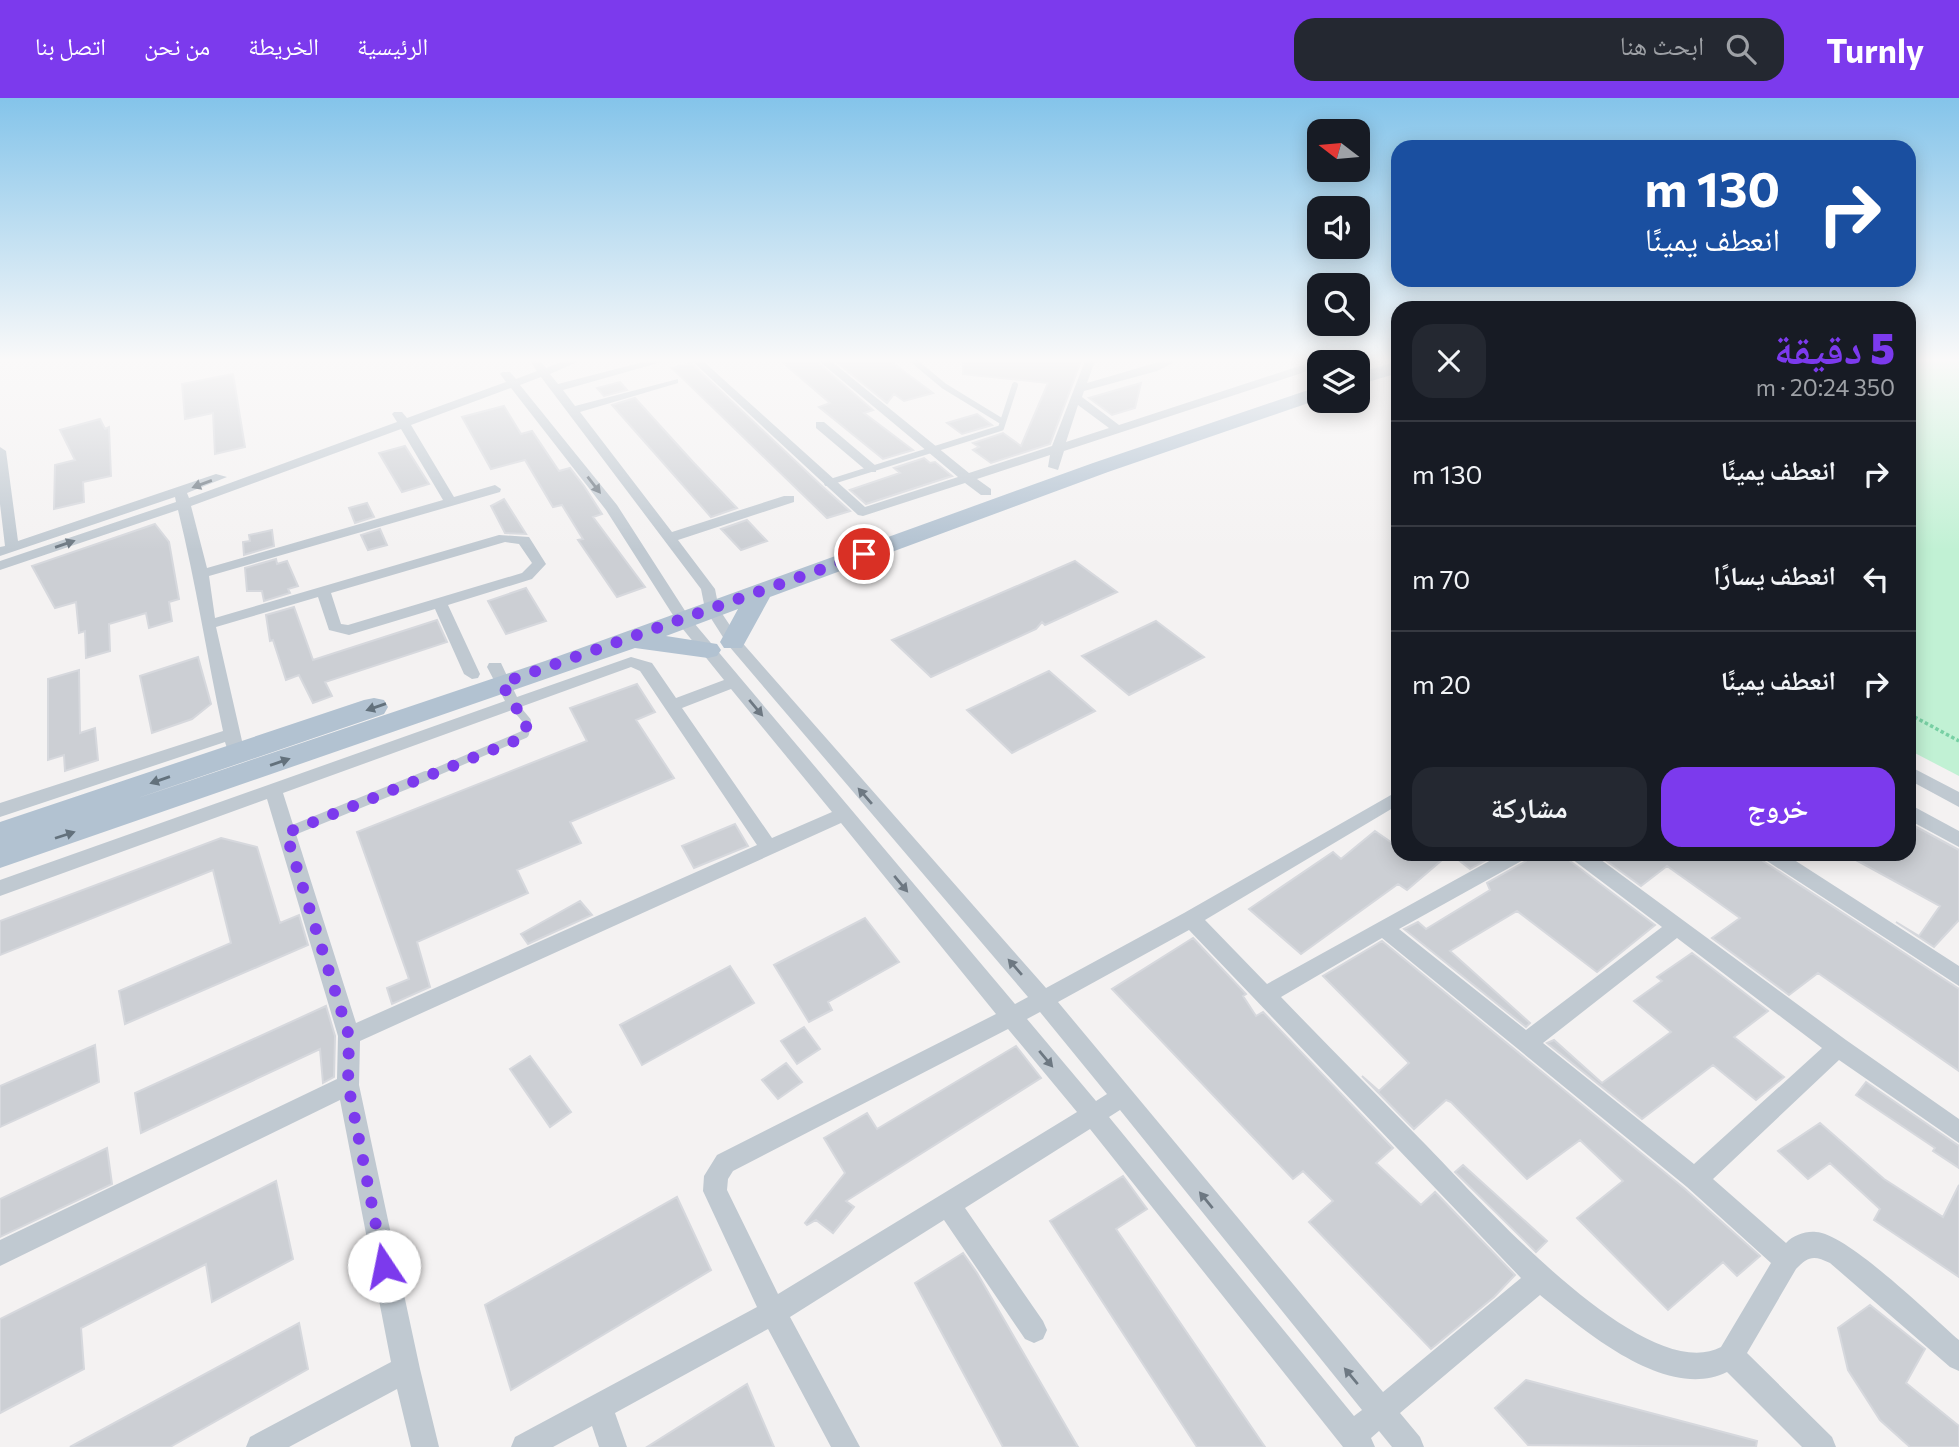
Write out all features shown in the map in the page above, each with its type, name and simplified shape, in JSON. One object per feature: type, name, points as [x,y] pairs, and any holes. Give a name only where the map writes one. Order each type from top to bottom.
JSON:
[{"type":"main road","points":[[0,856],[225,781],[495,682],[710,599],[978,486],[1162,424]]},
{"type":"main road","points":[[710,599],[761,591],[1040,488],[1227,424]]},
{"type":"main road","points":[[733,642],[761,591]]},
{"type":"main road","points":[[0,834],[234,744],[495,682],[626,639],[676,612]]},
{"type":"main road","points":[[626,639],[708,650]]},
{"type":"street","points":[[0,566],[385,424]]},
{"type":"street","points":[[405,424],[450,501]]},
{"type":"street","points":[[546,424],[612,508],[676,612],[1093,1115],[1356,1442],[1381,1411],[1540,1279]]},
{"type":"street","points":[[581,424],[669,538],[710,599],[733,642],[1042,998],[1410,1447]]},
{"type":"street","points":[[764,424],[827,483],[863,512],[978,486]]},
{"type":"street","points":[[899,424],[978,486]]},
{"type":"street","points":[[1056,458],[1068,424]]},
{"type":"street","points":[[1112,424],[1115,427]]},
{"type":"street","points":[[1056,458],[1115,427],[1127,424]]},
{"type":"street","points":[[820,425],[872,469]]},
{"type":"street","points":[[0,451],[6,550],[182,498]]},
{"type":"street","points":[[201,574],[495,489]]},
{"type":"street","points":[[0,810],[234,744],[208,625],[201,574],[182,498]]},
{"type":"street","points":[[669,538],[789,499]]},
{"type":"street","points":[[208,625],[323,591],[512,536],[524,540],[539,564],[538,569],[527,576],[349,630],[334,627],[323,591]]},
{"type":"street","points":[[440,603],[495,682]]},
{"type":"street","points":[[0,888],[274,793],[495,682],[631,662],[646,667],[769,848]]},
{"type":"street","points":[[673,705],[734,682]]},
{"type":"street","points":[[1916,776],[1959,800]]},
{"type":"street","points":[[274,793],[349,1036],[348,1084],[406,1369],[425,1447]]},
{"type":"street","points":[[846,1447],[773,1312],[715,1191],[716,1176],[725,1164],[1012,1017],[1042,998],[1191,919],[1391,801]]},
{"type":"street","points":[[349,1036],[844,814]]},
{"type":"street","points":[[1916,815],[1959,840]]},
{"type":"street","points":[[1266,995],[1505,861]]},
{"type":"street","points":[[1589,861],[1838,1047],[1959,1132]]},
{"type":"street","points":[[1782,861],[1959,977]]},
{"type":"street","points":[[1191,919],[1540,1279],[1620,1341],[1689,1366],[1712,1366],[1730,1356],[1787,1260],[1801,1246],[1818,1244],[1839,1254],[1959,1358]]},
{"type":"street","points":[[1528,1042],[1676,926]]},
{"type":"street","points":[[1383,928],[1695,1179],[1787,1260]]},
{"type":"street","points":[[1695,1179],[1838,1047]]},
{"type":"street","points":[[0,1253],[348,1084]]},
{"type":"street","points":[[526,1447],[773,1312],[1122,1097]]},
{"type":"street","points":[[949,1206],[1034,1330]]},
{"type":"street","points":[[1730,1356],[1822,1447]]},
{"type":"street","points":[[260,1447],[406,1369]]},
{"type":"street","points":[[599,1407],[613,1447]]},
{"type":"lane","points":[[827,483],[1001,428],[1002,424]]},
{"type":"lane","points":[[286,833],[517,740],[525,734],[527,721],[495,682]]},
{"type":"path","points":[[1916,719],[1959,741]]},
{"type":"green space","points":[[1916,424],[1959,424],[1959,776],[1916,754]]},
{"type":"building","points":[[82,424],[102,424],[105,429],[109,427],[111,476],[83,482],[84,502],[54,509],[55,465],[75,460],[60,430]]},
{"type":"building","points":[[214,424],[241,424],[245,447],[215,454]]},
{"type":"building","points":[[466,424],[515,424],[521,434],[532,431],[559,471],[570,468],[584,486],[602,514],[593,517],[645,587],[617,597],[578,540],[583,539],[562,505],[553,507],[525,460],[491,469]]},
{"type":"building","points":[[629,424],[659,424],[737,508],[711,517]]},
{"type":"building","points":[[730,424],[756,424],[850,511],[827,518]]},
{"type":"building","points":[[840,424],[879,424],[913,450],[883,459]]},
{"type":"building","points":[[948,424],[992,425],[962,434]]},
{"type":"building","points":[[1030,424],[1057,424],[1050,444],[991,463],[973,450],[979,447],[973,443],[1003,433],[1021,446]]},
{"type":"building","points":[[405,446],[429,484],[402,492],[379,453]]},
{"type":"building","points":[[924,458],[930,463],[935,462],[952,476],[866,504],[850,490],[900,473],[894,468]]},
{"type":"building","points":[[504,499],[526,534],[505,533],[491,506]]},
{"type":"building","points":[[367,503],[374,517],[355,523],[349,508]]},
{"type":"building","points":[[747,520],[767,541],[741,550],[721,529]]},
{"type":"building","points":[[155,524],[169,542],[179,599],[169,602],[172,621],[149,628],[146,613],[109,624],[110,651],[86,658],[85,631],[79,633],[76,602],[55,608],[32,566]]},
{"type":"building","points":[[380,529],[387,545],[368,550],[361,535]]},
{"type":"building","points":[[272,530],[274,546],[244,555],[243,542],[250,541],[249,535]]},
{"type":"building","points":[[276,559],[277,564],[287,561],[298,586],[288,589],[290,593],[264,601],[262,591],[247,591],[245,568]]},
{"type":"building","points":[[1075,561],[1117,592],[1045,625],[1042,622],[1036,629],[931,677],[892,640]]},
{"type":"building","points":[[526,588],[546,621],[506,634],[488,601]]},
{"type":"building","points":[[294,607],[313,660],[437,620],[447,642],[325,682],[332,696],[313,703],[299,675],[286,680],[273,640],[270,641],[266,615]]},
{"type":"building","points":[[1156,621],[1204,657],[1129,695],[1082,656]]},
{"type":"building","points":[[198,657],[211,704],[192,719],[152,733],[140,676]]},
{"type":"building","points":[[79,670],[80,733],[95,728],[98,760],[65,771],[64,755],[48,760],[48,679]]},
{"type":"building","points":[[1049,671],[1095,711],[1012,753],[967,710]]},
{"type":"building","points":[[637,684],[655,712],[636,720],[674,778],[570,822],[581,843],[517,870],[528,893],[417,942],[430,987],[392,1004],[387,988],[409,979],[357,832],[587,741],[570,708]]},
{"type":"building","points":[[735,824],[748,846],[694,868],[682,846]]},
{"type":"building","points":[[1916,827],[1959,850],[1959,920],[1934,947],[1896,922],[1919,936],[1940,906],[1858,861],[1916,861]]},
{"type":"building","points":[[1375,831],[1391,842],[1391,861],[1441,861],[1407,890],[1398,884],[1301,954],[1249,909],[1333,852],[1341,859]]},
{"type":"building","points":[[221,838],[257,847],[280,923],[299,915],[308,945],[125,1024],[119,991],[231,943],[213,870],[0,955],[0,921]]},
{"type":"building","points":[[1460,861],[1484,861],[1470,869]]},
{"type":"building","points":[[1526,861],[1570,861],[1655,925],[1597,972],[1517,911],[1450,951],[1530,1023],[1526,1027],[1404,929],[1418,922],[1426,929],[1490,890],[1487,883]]},
{"type":"building","points":[[1607,861],[1763,861],[1959,989],[1959,1071],[1818,973],[1789,995],[1712,938],[1740,918],[1667,866],[1641,886]]},
{"type":"building","points":[[580,901],[592,915],[528,944],[521,934]]},
{"type":"building","points":[[865,918],[899,962],[828,1002],[832,1010],[809,1022],[774,965]]},
{"type":"building","points":[[1193,938],[1246,994],[1243,996],[1256,1016],[1263,1012],[1393,1148],[1376,1163],[1421,1205],[1435,1192],[1515,1275],[1494,1297],[1431,1349],[1309,1222],[1333,1201],[1303,1171],[1293,1179],[1112,989]]},
{"type":"building","points":[[1382,941],[1685,1189],[1760,1256],[1737,1276],[1723,1262],[1668,1310],[1577,1218],[1623,1181],[1580,1140],[1527,1179],[1451,1102],[1446,1100],[1414,1129],[1362,1076],[1379,1091],[1409,1063],[1323,976]]},
{"type":"building","points":[[1692,953],[1768,1011],[1734,1037],[1784,1077],[1756,1100],[1713,1065],[1642,1119],[1547,1043],[1554,1040],[1602,1083],[1671,1032],[1634,1001],[1662,981],[1657,977]]},
{"type":"building","points":[[730,966],[754,1003],[642,1065],[620,1025]]},
{"type":"building","points":[[326,1006],[335,1036],[334,1077],[323,1083],[320,1049],[141,1133],[135,1093]]},
{"type":"building","points":[[804,1027],[820,1049],[797,1064],[781,1041]]},
{"type":"building","points":[[95,1045],[99,1082],[0,1127],[0,1086]]},
{"type":"building","points":[[1016,1046],[1041,1078],[846,1201],[854,1207],[833,1233],[816,1220],[807,1225],[805,1223],[845,1173],[824,1138],[867,1113],[877,1129]]},
{"type":"building","points":[[530,1056],[571,1112],[550,1127],[510,1069]]},
{"type":"building","points":[[786,1063],[802,1082],[778,1099],[762,1080]]},
{"type":"building","points":[[1866,1082],[1959,1146],[1959,1168],[1933,1151],[1935,1148],[1856,1095]]},
{"type":"building","points":[[1820,1123],[1884,1179],[1943,1217],[1959,1185],[1959,1277],[1874,1220],[1880,1209],[1830,1163],[1808,1179],[1778,1151]]},
{"type":"building","points":[[107,1148],[112,1184],[0,1237],[0,1199]]},
{"type":"building","points":[[1463,1165],[1547,1241],[1536,1252],[1455,1172]]},
{"type":"building","points":[[1123,1176],[1147,1209],[1116,1229],[1265,1447],[1197,1447],[1050,1221]]},
{"type":"building","points":[[276,1181],[293,1259],[212,1302],[206,1264],[81,1328],[84,1369],[0,1413],[0,1319]]},
{"type":"building","points":[[677,1197],[711,1270],[511,1390],[485,1305]]},
{"type":"building","points":[[963,1253],[1078,1447],[1003,1447],[915,1283]]},
{"type":"building","points":[[1870,1305],[1925,1349],[1906,1383],[1959,1426],[1959,1447],[1910,1447],[1880,1420],[1848,1370],[1838,1328]]},
{"type":"building","points":[[299,1323],[308,1369],[170,1447],[70,1447]]},
{"type":"building","points":[[1526,1380],[1757,1441],[1756,1447],[1528,1445],[1495,1408]]},
{"type":"building","points":[[747,1384],[774,1447],[647,1447]]},
{"type":"route","points":[[384,1266],[348,1084],[349,1036],[286,833],[517,740],[525,734],[527,721],[512,703],[502,683],[864,554]]}]
